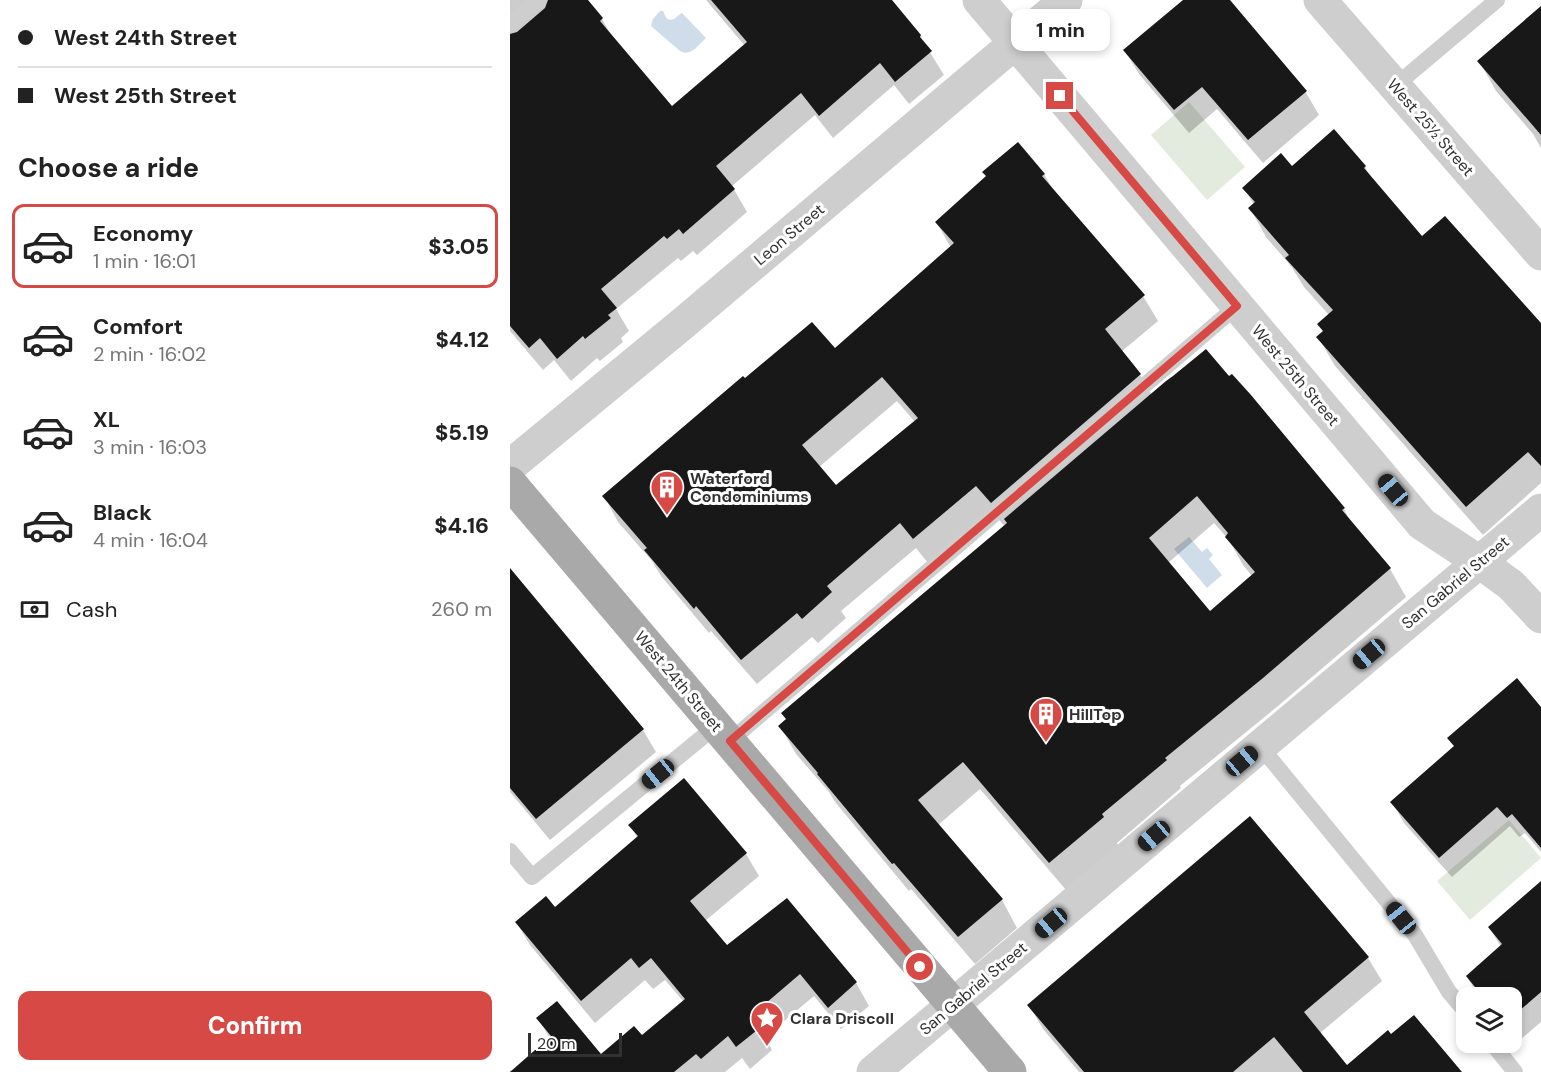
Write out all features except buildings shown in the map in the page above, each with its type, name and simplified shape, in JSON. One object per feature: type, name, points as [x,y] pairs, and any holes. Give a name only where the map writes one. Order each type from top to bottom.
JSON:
[{"type":"main road","name":"West 24th Street","points":[[510,483],[1010,1072]]},
{"type":"street","name":"West 25th Street","points":[[979,0],[1422,524],[1511,585],[1541,617]]},
{"type":"street","name":"Leon Street","points":[[510,466],[1066,0]]},
{"type":"street","name":"West 25½ Street","points":[[1320,0],[1541,254]]},
{"type":"street","name":"San Gabriel Street","points":[[873,1072],[1541,510]]},
{"type":"lane","points":[[510,24],[538,0]]},
{"type":"lane","points":[[1395,86],[1497,0]]},
{"type":"lane","points":[[510,851],[532,877],[723,734],[1237,306]]},
{"type":"lane","points":[[1260,746],[1415,935],[1456,1001]]},
{"type":"lane","points":[[1500,1053],[1515,1072]]},
{"type":"shaded area","points":[[1189,102],[1245,167],[1207,200],[1151,135]]},
{"type":"shaded area","points":[[1509,820],[1541,858],[1470,920],[1437,881]]},
{"type":"water","points":[[660,11],[663,11],[670,20],[682,13],[706,38],[691,51],[680,51],[651,26],[653,19]]},
{"type":"water","points":[[1189,537],[1202,552],[1207,548],[1213,555],[1209,559],[1222,575],[1207,588],[1174,549]]},
{"type":"place","name":"Waterford Condominiums","points":[[667,516]]},
{"type":"place","name":"HillTop","points":[[1046,743]]},
{"type":"place","name":"Clara Driscoll","points":[[767,1047]]},
{"type":"route","points":[[920,967],[730,741],[1237,306],[1060,96]]}]
